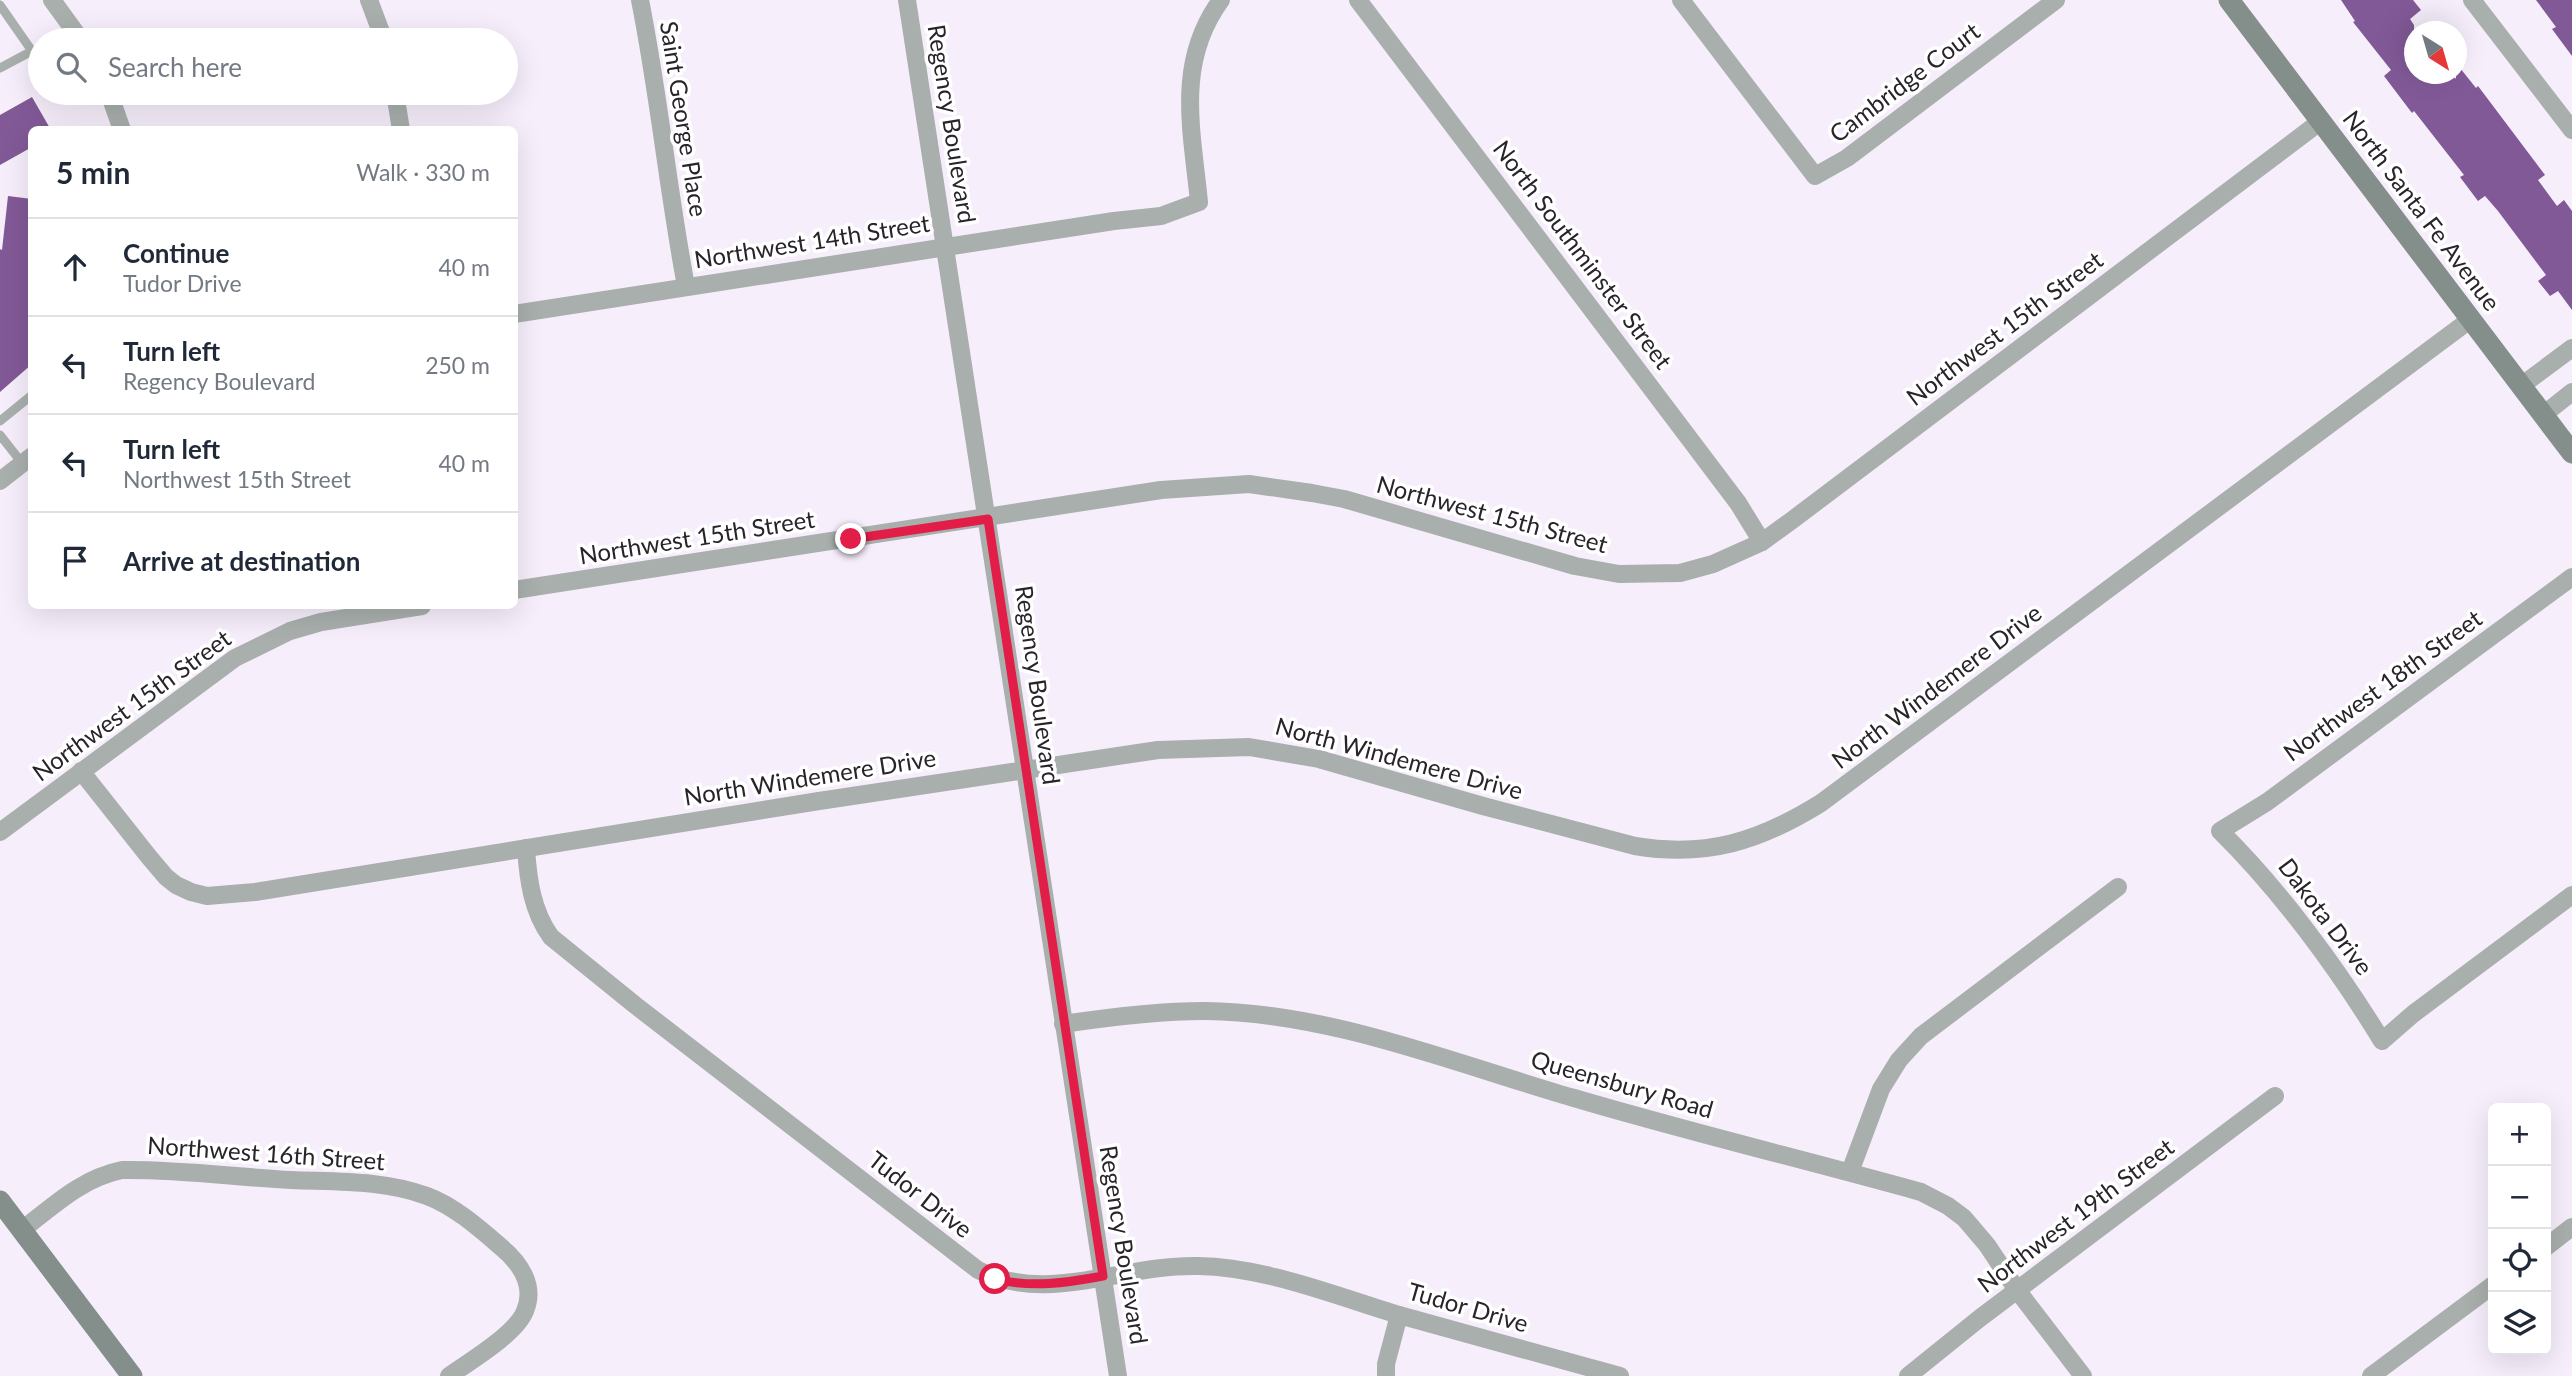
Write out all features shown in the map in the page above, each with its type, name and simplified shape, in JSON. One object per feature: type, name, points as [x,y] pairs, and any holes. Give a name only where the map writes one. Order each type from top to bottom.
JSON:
[{"type":"main road","name":"North Santa Fe Avenue","points":[[2229,0],[2572,453]]},
{"type":"main road","points":[[0,1201],[132,1376]]},
{"type":"street","points":[[52,0],[72,28]]},
{"type":"street","points":[[369,0],[380,28]]},
{"type":"street","name":"Saint George Place","points":[[640,0],[671,206],[686,286]]},
{"type":"street","name":"Regency Boulevard","points":[[907,0],[1118,1376]]},
{"type":"street","name":"Northwest 14th Street","points":[[518,313],[1161,216],[1199,202],[1190,125],[1190,83],[1202,35],[1221,0]]},
{"type":"street","name":"North Southminster Street","points":[[1359,0],[1738,503],[1762,542]]},
{"type":"street","name":"Cambridge Court","points":[[1681,0],[1815,176],[1847,158],[2056,0]]},
{"type":"street","points":[[2472,0],[2572,130]]},
{"type":"street","points":[[113,105],[120,126]]},
{"type":"street","points":[[397,105],[400,126]]},
{"type":"street","name":"Northwest 15th Street","points":[[518,589],[988,519],[1161,490],[1249,484],[1344,499],[1575,566],[1619,574],[1680,573],[1713,564],[1762,542],[1867,466],[2320,121]]},
{"type":"street","name":"North Windemere Drive","points":[[81,771],[166,877],[191,892],[207,895],[255,892],[1158,750],[1249,747],[1319,759],[1635,846],[1659,850],[1712,848],[1759,836],[1821,803],[2471,319]]},
{"type":"street","points":[[2521,386],[2572,348]]},
{"type":"street","points":[[2543,415],[2572,393]]},
{"type":"street","points":[[0,481],[27,459]]},
{"type":"street","name":"Northwest 18th Street","points":[[2220,831],[2267,802],[2572,577]]},
{"type":"street","name":"Northwest 15th Street","points":[[0,832],[195,685],[235,658],[267,641],[321,622],[403,609]]},
{"type":"street","name":"Dakota Drive","points":[[2220,831],[2258,867],[2358,1002],[2382,1041],[2413,1014],[2572,895]]},
{"type":"street","name":"Tudor Drive","points":[[526,848],[528,876],[536,907],[543,926],[551,937],[645,1013],[978,1270],[1003,1281],[1034,1285],[1062,1284],[1103,1276],[1196,1266],[1223,1268],[1321,1291],[1620,1376]]},
{"type":"street","points":[[1850,1172],[1881,1089],[1899,1060],[1921,1036],[2118,887]]},
{"type":"street","name":"Queensbury Road","points":[[1063,1024],[1152,1013],[1206,1011],[1294,1020],[1365,1035],[1576,1099],[1921,1192],[1964,1218],[1987,1245],[2017,1290],[2083,1376]]},
{"type":"street","name":"Northwest 19th Street","points":[[1908,1376],[2017,1290],[2275,1096]]},
{"type":"street","name":"Northwest 16th Street","points":[[22,1230],[89,1181],[105,1173],[121,1170],[373,1184],[427,1196],[444,1204],[509,1253],[519,1264],[528,1287],[525,1311],[520,1319],[508,1332],[449,1376]]},
{"type":"street","points":[[2551,1243],[2572,1227]]},
{"type":"street","points":[[2371,1376],[2488,1289]]},
{"type":"street","points":[[1386,1376],[1386,1364],[1399,1315]]},
{"type":"lane","points":[[0,5],[28,45]]},
{"type":"lane","points":[[0,68],[28,53]]},
{"type":"lane","points":[[0,421],[28,398]]},
{"type":"lane","points":[[0,435],[27,459]]},
{"type":"building","points":[[2341,0],[2413,0],[2421,10],[2410,19],[2411,21],[2404,21],[2404,84],[2467,84],[2467,77],[2476,88],[2478,86],[2545,175],[2538,180],[2557,206],[2564,200],[2572,211],[2572,310],[2558,291],[2550,296],[2538,281],[2546,275],[2498,211],[2485,196],[2478,201],[2460,177],[2464,175],[2384,76],[2391,70],[2353,22],[2355,21]]},
{"type":"building","points":[[2536,0],[2572,0],[2572,56],[2552,29],[2556,27]]},
{"type":"building","points":[[28,99],[28,105],[37,105],[49,126],[28,126],[28,149],[0,165],[0,115]]},
{"type":"building","points":[[8,196],[28,198],[28,368],[0,392],[0,249],[2,250]]},
{"type":"route","points":[[851,539],[988,519],[1024,770],[1103,1276],[1062,1284],[1034,1285],[995,1279]]}]
